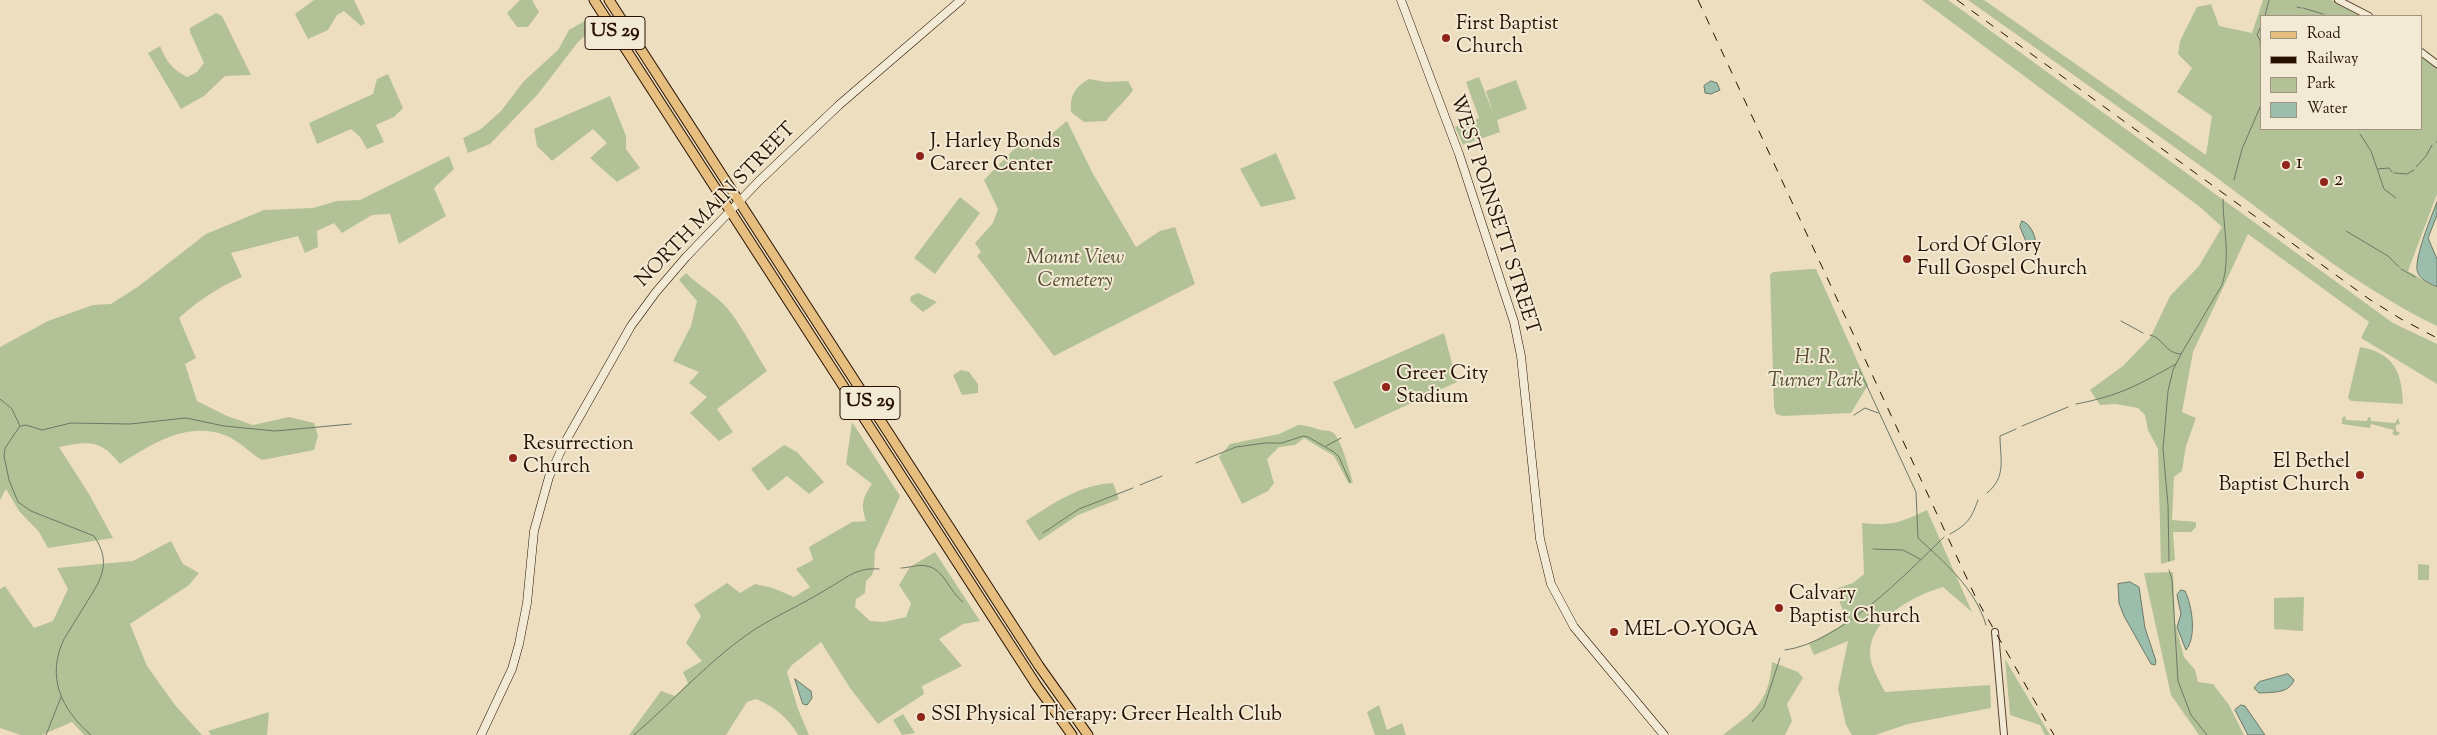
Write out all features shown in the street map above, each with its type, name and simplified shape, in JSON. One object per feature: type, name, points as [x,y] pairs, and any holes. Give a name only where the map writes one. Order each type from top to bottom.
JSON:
[{"type":"main road","name":"US 29","points":[[594,0],[1037,686],[1072,735]]},
{"type":"main road","name":"US 29","points":[[609,0],[1039,666],[1088,735]]},
{"type":"main road","name":"NORTH MAIN STREET","points":[[481,735],[512,669],[519,644],[537,516],[557,458],[618,346],[642,310],[686,257],[730,210],[814,128],[961,0]]},
{"type":"main road","name":"WEST POINSETT STREET","points":[[1401,0],[1459,154],[1514,322],[1521,356],[1540,539],[1551,584],[1574,627],[1664,735]]},
{"type":"street","points":[[2338,0],[2367,15]]},
{"type":"street","points":[[2422,53],[2437,64]]},
{"type":"street","points":[[1995,632],[2004,735]]},
{"type":"green space","points":[[314,0],[354,0],[365,23],[361,26],[344,11],[337,15],[328,30],[308,39],[295,14]]},
{"type":"green space","points":[[520,0],[532,0],[539,12],[528,27],[517,27],[507,13]]},
{"type":"green space","points":[[1922,0],[1948,0],[2393,323],[2437,344],[2437,384],[2361,338],[2369,322],[2248,234],[2193,352],[2182,412],[2196,418],[2186,446],[2182,471],[2174,477],[2172,520],[2196,522],[2196,527],[2191,532],[2173,532],[2175,560],[2161,564],[2158,449],[2148,430],[2145,415],[2138,408],[2116,404],[2100,405],[2090,390],[2123,366],[2150,338],[2170,296],[2199,266],[2222,227],[2200,207]]},
{"type":"green space","points":[[1968,0],[1984,0],[2206,155],[2212,116],[2177,92],[2192,68],[2178,54],[2180,41],[2197,7],[2211,4],[2219,26],[2252,33],[2263,0],[2331,0],[2365,15],[2260,15],[2260,130],[2422,130],[2422,56],[2437,67],[2437,194],[2408,271],[2437,288],[2437,326],[2405,309],[2345,272],[2173,146]]},
{"type":"green space","points":[[216,13],[222,16],[251,75],[225,76],[204,96],[181,109],[148,53],[160,46],[167,60],[177,71],[187,77],[197,72],[204,63],[190,28]]},
{"type":"green space","points":[[590,18],[596,26],[578,42],[538,94],[490,144],[468,153],[463,138],[481,129],[501,111],[524,81],[558,50],[569,30]]},
{"type":"green space","points":[[388,74],[403,108],[394,117],[376,125],[384,142],[367,149],[360,137],[351,129],[317,144],[309,123],[373,94],[377,79]]},
{"type":"green space","points":[[1479,77],[1493,113],[1486,91],[1516,80],[1527,109],[1497,120],[1500,132],[1463,145],[1455,127],[1479,118],[1466,82]]},
{"type":"green space","points":[[1089,79],[1106,82],[1128,81],[1133,90],[1106,121],[1084,122],[1071,112],[1071,101],[1077,88]]},
{"type":"green space","points":[[610,96],[626,136],[626,149],[640,168],[617,182],[590,158],[607,143],[593,129],[552,161],[537,146],[534,129]]},
{"type":"green space","name":"Mount View Cemetery","points":[[1067,121],[1092,172],[1136,247],[1160,231],[1175,227],[1195,284],[1054,356],[977,256],[981,252],[975,243],[993,223],[998,209],[984,180],[1023,140],[1031,151]]},
{"type":"green space","points":[[1276,153],[1296,199],[1261,207],[1240,169]]},
{"type":"green space","points":[[449,156],[454,169],[434,188],[446,216],[399,244],[390,214],[372,215],[342,233],[334,223],[317,231],[318,247],[305,253],[298,236],[231,253],[242,277],[209,295],[179,318],[196,358],[185,364],[197,401],[227,416],[253,425],[289,417],[314,423],[318,436],[314,450],[262,460],[227,436],[213,432],[198,431],[171,436],[120,464],[107,450],[93,444],[86,443],[59,447],[89,494],[113,538],[48,548],[39,532],[19,511],[6,489],[0,500],[0,347],[48,321],[93,305],[111,304],[139,286],[206,234],[264,210],[313,208],[337,201],[360,200]]},
{"type":"green space","points":[[960,197],[980,213],[935,274],[914,258]]},
{"type":"green space","name":"H. R. Turner Park","points":[[1816,269],[1868,385],[1851,413],[1783,416],[1776,414],[1774,407],[1770,275],[1773,272]]},
{"type":"green space","points":[[686,273],[717,298],[733,315],[767,371],[717,409],[733,432],[719,441],[690,413],[707,397],[689,383],[699,372],[673,361],[691,326],[697,301],[679,280]]},
{"type":"green space","points":[[918,293],[937,302],[923,312],[910,301],[911,296]]},
{"type":"green space","name":"Greer City Stadium","points":[[1444,333],[1457,382],[1355,429],[1333,382]]},
{"type":"green space","points":[[2360,347],[2381,354],[2394,366],[2401,382],[2403,404],[2351,401],[2348,398]]},
{"type":"green space","points":[[961,370],[969,372],[978,384],[978,393],[962,395],[953,375]]},
{"type":"green space","points":[[2345,416],[2346,420],[2367,421],[2368,417],[2371,418],[2371,421],[2395,423],[2398,418],[2400,424],[2396,425],[2396,431],[2400,433],[2397,436],[2392,434],[2394,430],[2371,424],[2370,428],[2342,424],[2342,418]]},
{"type":"green space","points":[[852,422],[900,496],[875,551],[874,569],[872,575],[866,581],[865,593],[856,599],[855,607],[870,621],[884,622],[906,617],[911,603],[899,585],[910,567],[935,552],[980,621],[963,624],[939,639],[962,666],[922,686],[924,694],[878,724],[850,688],[821,642],[792,665],[787,672],[798,709],[809,735],[798,735],[780,713],[756,699],[747,702],[726,735],[629,735],[661,691],[675,696],[688,683],[683,672],[702,661],[686,643],[701,616],[694,605],[727,583],[740,593],[755,584],[773,588],[794,597],[810,587],[796,569],[813,560],[809,547],[852,522],[866,521],[863,502],[872,484],[846,464]]},
{"type":"green space","points":[[1298,425],[1330,431],[1335,435],[1342,447],[1353,482],[1349,484],[1334,456],[1304,438],[1295,445],[1279,447],[1267,459],[1274,483],[1268,491],[1242,504],[1219,457],[1230,444],[1279,434]]},
{"type":"green space","points":[[784,445],[797,452],[824,482],[809,494],[787,476],[768,491],[751,469]]},
{"type":"green space","points":[[1113,483],[1119,499],[1078,515],[1039,541],[1026,521],[1078,491],[1101,484]]},
{"type":"green space","points":[[1927,510],[1972,612],[1943,587],[1908,602],[1896,610],[1877,629],[1872,640],[1870,653],[1875,673],[1885,692],[1990,685],[1991,708],[1908,724],[1875,735],[1852,735],[1846,725],[1838,689],[1848,641],[1814,655],[1809,644],[1847,622],[1835,589],[1853,583],[1864,574],[1862,523],[1889,524]]},
{"type":"green space","points":[[171,541],[183,564],[199,573],[189,585],[130,624],[147,666],[175,705],[202,735],[84,735],[72,722],[42,735],[21,735],[0,728],[0,589],[5,586],[34,628],[53,621],[68,589],[57,568],[133,561]]},
{"type":"green space","points":[[2418,564],[2429,565],[2429,580],[2418,580]]},
{"type":"green space","points":[[2173,572],[2175,623],[2184,657],[2195,670],[2198,682],[2213,684],[2229,705],[2244,735],[2199,735],[2171,695],[2144,573]]},
{"type":"green space","points":[[2304,597],[2303,631],[2274,629],[2274,598]]},
{"type":"green space","points":[[2005,659],[2050,735],[2045,735],[2040,725],[2010,715]]},
{"type":"green space","points":[[1772,662],[1798,672],[1803,678],[1787,704],[1792,721],[1785,735],[1723,735],[1758,705],[1767,688]]},
{"type":"green space","points":[[1379,705],[1387,730],[1402,723],[1406,735],[1375,735],[1367,712]]},
{"type":"green space","points":[[269,712],[267,735],[211,735],[208,731]]},
{"type":"green space","points":[[903,714],[915,733],[902,735],[893,720]]},
{"type":"water","points":[[1711,81],[1717,83],[1720,90],[1711,94],[1705,93],[1704,86]]},
{"type":"water","points":[[2437,202],[2437,215],[2428,238],[2437,259],[2437,287],[2421,278],[2417,267],[2423,238]]},
{"type":"water","points":[[2022,221],[2030,227],[2033,233],[2036,243],[2034,247],[2027,244],[2020,227]]},
{"type":"water","points":[[2130,582],[2139,587],[2145,628],[2156,661],[2155,665],[2151,664],[2124,616],[2119,603],[2118,584]]},
{"type":"water","points":[[2181,590],[2185,591],[2188,597],[2192,621],[2191,637],[2186,650],[2177,627],[2181,614],[2177,595]]},
{"type":"water","points":[[2288,674],[2294,680],[2292,685],[2284,690],[2259,693],[2254,688],[2259,682]]},
{"type":"water","points":[[795,679],[811,691],[812,698],[807,705],[803,704]]},
{"type":"water","points":[[2241,705],[2245,706],[2265,735],[2248,735],[2235,710]]},
{"type":"waterway","points":[[2265,15],[2269,0]]},
{"type":"waterway","points":[[2297,7],[2301,8]]},
{"type":"waterway","points":[[2303,8],[2323,14]]},
{"type":"waterway","points":[[2260,28],[2257,35],[2260,40]]},
{"type":"waterway","points":[[2234,180],[2242,149],[2260,107]]},
{"type":"waterway","points":[[2360,134],[2371,151],[2384,189],[2396,198]]},
{"type":"waterway","points":[[2416,167],[2426,156],[2432,145]]},
{"type":"waterway","points":[[2378,169],[2389,168],[2392,172]]},
{"type":"waterway","points":[[2394,173],[2407,174],[2414,170]]},
{"type":"waterway","points":[[2169,561],[2168,505],[2163,449],[2168,391],[2173,370],[2181,354],[2222,285],[2226,264],[2223,199]]},
{"type":"waterway","points":[[2346,231],[2388,256],[2399,267]]},
{"type":"waterway","points":[[2401,269],[2415,277]]},
{"type":"waterway","points":[[2121,321],[2143,333]]},
{"type":"waterway","points":[[2150,335],[2158,339],[2171,351],[2181,354]]},
{"type":"waterway","points":[[2076,404],[2128,389],[2176,364]]},
{"type":"waterway","points":[[1859,369],[1916,492],[1918,538],[1967,588],[1975,599],[1986,625]]},
{"type":"waterway","points":[[0,399],[12,409],[20,426],[5,448],[4,456],[9,480],[18,502],[31,511],[94,536],[103,555],[102,572],[99,580],[64,639],[56,666],[60,692],[65,703],[80,725],[91,735]]},
{"type":"waterway","points":[[2022,426],[2068,407]]},
{"type":"waterway","points":[[1854,415],[1865,408],[1878,413]]},
{"type":"waterway","points":[[21,426],[26,425],[42,430],[71,423],[130,424],[186,418],[224,426],[275,431],[351,424]]},
{"type":"waterway","points":[[1987,493],[1993,487],[2000,474],[2000,436],[2016,429]]},
{"type":"waterway","points":[[1196,463],[1236,447],[1282,443],[1303,436],[1334,452],[1339,457],[1350,482]]},
{"type":"waterway","points":[[1326,446],[1341,438]]},
{"type":"waterway","points":[[1140,485],[1162,476]]},
{"type":"waterway","points":[[1043,533],[1079,509],[1133,488]]},
{"type":"waterway","points":[[1950,534],[1968,520],[1978,500]]},
{"type":"waterway","points":[[1785,650],[1806,645],[1828,635],[1849,621],[1871,605],[1944,537]]},
{"type":"waterway","points":[[1873,549],[1903,550],[1920,559]]},
{"type":"waterway","points":[[901,568],[920,565],[932,568],[942,576],[963,602]]},
{"type":"waterway","points":[[634,735],[716,659],[745,636],[851,574],[864,570],[879,569]]},
{"type":"waterway","points":[[2169,570],[2172,580],[2178,681],[2191,715],[2207,735]]},
{"type":"waterway","points":[[1752,722],[1764,707],[1780,658]]},
{"type":"waterway","points":[[46,735],[61,697]]},
{"type":"railway","points":[[1698,0],[1976,598],[2054,735]]},
{"type":"railway","points":[[1957,0],[2369,299],[2437,338]]},
{"type":"place","name":"First Baptist Church","points":[[1446,38]]},
{"type":"place","name":"J. Harley Bonds Career Center","points":[[920,156]]},
{"type":"place","name":"1","points":[[2286,165]]},
{"type":"place","name":"2","points":[[2324,182]]},
{"type":"place","name":"Lord Of Glory Full Gospel Church","points":[[1907,259]]},
{"type":"place","name":"Greer City Stadium","points":[[1386,387]]},
{"type":"place","name":"Resurrection Church","points":[[513,458]]},
{"type":"place","name":"El Bethel Baptist Church","points":[[2360,475]]},
{"type":"place","name":"Calvary Baptist Church","points":[[1779,608]]},
{"type":"place","name":"MEL-O-YOGA","points":[[1614,632]]},
{"type":"place","name":"SSI Physical Therapy: Greer Health Club","points":[[921,717]]}]
